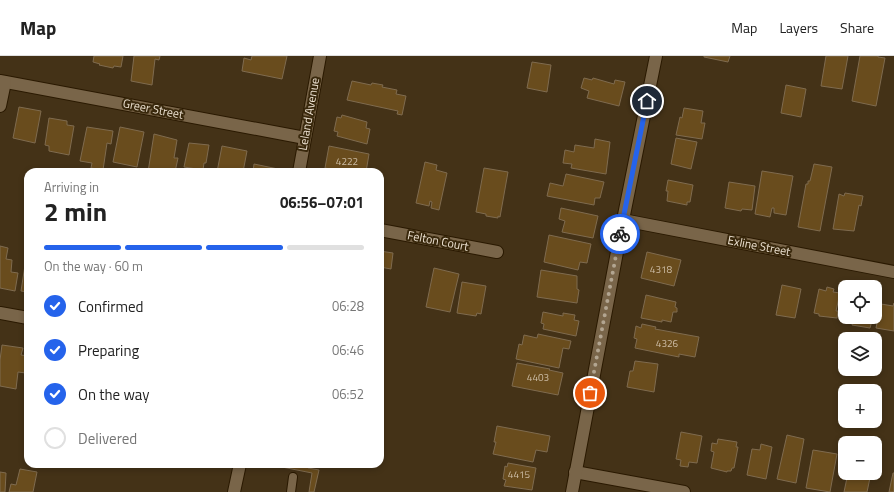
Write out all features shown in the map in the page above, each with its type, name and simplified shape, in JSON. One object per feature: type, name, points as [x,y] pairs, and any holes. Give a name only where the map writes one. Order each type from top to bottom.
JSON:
[{"type":"street","name":"Leland Avenue","points":[[300,168],[320,56]]},
{"type":"street","points":[[572,492],[623,220],[656,56]]},
{"type":"street","name":"Greer Street","points":[[2,81],[305,138]]},
{"type":"street","points":[[0,106],[2,81]]},
{"type":"street","name":"Exline Street","points":[[623,220],[894,272]]},
{"type":"street","name":"Felton Court","points":[[384,231],[497,252]]},
{"type":"street","points":[[0,312],[24,317]]},
{"type":"street","points":[[234,492],[239,468]]},
{"type":"street","points":[[576,472],[684,492]]},
{"type":"lane","points":[[291,492],[293,477]]},
{"type":"building","points":[[94,56],[123,56],[121,67],[114,66],[113,68],[99,65],[100,64],[93,62]]},
{"type":"building","points":[[134,56],[160,56],[159,60],[155,59],[152,85],[131,81]]},
{"type":"building","points":[[252,56],[287,56],[282,79],[242,71],[244,58],[251,60]]},
{"type":"building","points":[[704,56],[730,56],[728,62]]},
{"type":"building","points":[[826,56],[848,56],[842,89],[821,86]]},
{"type":"building","points":[[860,56],[878,56],[885,58],[876,106],[852,101]]},
{"type":"building","points":[[532,62],[551,65],[547,92],[527,88]]},
{"type":"building","points":[[584,78],[592,80],[593,78],[614,84],[615,80],[625,82],[619,106],[587,98],[589,91],[581,88]]},
{"type":"building","points":[[352,81],[371,85],[372,83],[383,85],[382,87],[397,90],[396,94],[406,96],[402,115],[397,114],[398,111],[347,100]]},
{"type":"building","points":[[786,85],[806,89],[801,117],[781,113]]},
{"type":"building","points":[[19,107],[41,111],[35,143],[13,138]]},
{"type":"building","points":[[684,108],[703,111],[701,123],[705,123],[702,139],[676,135],[680,117],[682,118]]},
{"type":"building","points":[[342,115],[367,122],[366,128],[370,129],[367,144],[337,136],[338,132],[334,131],[337,117],[341,118]]},
{"type":"building","points":[[49,118],[67,121],[67,125],[74,126],[69,155],[49,151],[49,146],[45,145]]},
{"type":"building","points":[[87,127],[113,131],[111,144],[107,143],[103,168],[91,168],[92,163],[80,161]]},
{"type":"building","points":[[120,127],[144,132],[137,167],[113,162]]},
{"type":"building","points":[[154,134],[177,140],[174,158],[178,158],[176,168],[149,168]]},
{"type":"building","points":[[676,138],[697,142],[691,169],[671,164]]},
{"type":"building","points":[[595,139],[610,142],[606,174],[571,168],[572,164],[563,163],[565,150],[574,152],[575,145],[594,148]]},
{"type":"building","points":[[189,143],[209,145],[206,163],[204,163],[203,168],[184,167]]},
{"type":"building","points":[[222,146],[247,151],[244,168],[218,168]]},
{"type":"building","points":[[329,146],[369,154],[367,168],[325,168]]},
{"type":"building","points":[[425,162],[437,165],[436,170],[447,173],[439,210],[431,208],[432,202],[430,201],[429,206],[416,203]]},
{"type":"building","points":[[254,164],[273,168],[254,168]]},
{"type":"building","points":[[814,164],[832,167],[820,231],[798,227],[806,184],[810,181]]},
{"type":"building","points":[[484,168],[508,172],[500,217],[498,216],[498,218],[486,216],[486,214],[476,212]]},
{"type":"building","points":[[762,171],[793,176],[786,215],[774,213],[774,208],[772,208],[770,217],[755,214]]},
{"type":"building","points":[[566,174],[604,182],[600,198],[595,198],[594,205],[547,196],[550,183],[563,186]]},
{"type":"building","points":[[668,180],[693,185],[690,202],[687,202],[687,205],[667,201],[668,191],[666,191]]},
{"type":"building","points":[[729,182],[755,186],[752,210],[742,209],[741,211],[725,208]]},
{"type":"building","points":[[845,193],[863,196],[861,206],[859,205],[854,231],[833,229],[839,194],[844,196]]},
{"type":"building","points":[[561,208],[598,216],[593,238],[562,232],[565,221],[559,219]]},
{"type":"building","points":[[549,235],[591,244],[587,263],[580,262],[578,270],[544,262]]},
{"type":"building","points":[[0,246],[8,248],[6,259],[12,260],[11,272],[18,273],[15,291],[0,288]]},
{"type":"building","points":[[384,252],[393,253],[391,269],[384,268]]},
{"type":"building","points":[[647,252],[681,260],[674,286],[641,278]]},
{"type":"building","points":[[434,268],[459,274],[450,312],[426,307]]},
{"type":"building","points":[[541,270],[577,276],[577,289],[579,290],[577,303],[537,297]]},
{"type":"building","points":[[24,272],[24,291],[21,291]]},
{"type":"building","points":[[462,282],[486,286],[481,314],[477,313],[476,316],[457,313]]},
{"type":"building","points":[[782,285],[801,289],[795,318],[776,315]]},
{"type":"building","points":[[827,287],[834,289],[833,292],[838,293],[836,311],[838,311],[837,318],[819,316],[819,314],[814,313],[819,289],[826,291]]},
{"type":"building","points":[[646,295],[676,302],[675,307],[677,308],[677,312],[673,312],[671,322],[641,318]]},
{"type":"building","points":[[894,303],[894,331],[876,328],[877,324],[882,324],[882,304],[893,306]]},
{"type":"building","points":[[543,312],[563,316],[563,313],[575,315],[574,320],[579,321],[576,336],[543,329],[544,324],[541,323]]},
{"type":"building","points":[[642,324],[656,327],[655,329],[699,337],[695,357],[679,354],[679,357],[635,348],[637,339],[634,338],[636,326],[641,328]]},
{"type":"building","points":[[852,324],[871,324],[870,328]]},
{"type":"building","points":[[538,334],[571,341],[569,349],[563,348],[559,368],[516,359],[519,344],[522,345],[524,335],[537,338]]},
{"type":"building","points":[[2,345],[23,348],[21,355],[24,355],[24,373],[18,372],[16,389],[0,386],[0,360]]},
{"type":"building","points":[[635,361],[658,364],[654,392],[627,387],[630,371],[633,371]]},
{"type":"building","points":[[517,363],[563,373],[558,395],[512,386]]},
{"type":"building","points":[[497,426],[550,436],[547,452],[536,450],[533,462],[493,454],[496,442],[494,442]]},
{"type":"building","points":[[681,432],[702,436],[697,463],[689,462],[688,467],[680,466],[681,460],[676,459]]},
{"type":"building","points":[[787,435],[804,439],[796,483],[777,479]]},
{"type":"building","points":[[718,439],[737,442],[736,447],[738,447],[734,468],[732,468],[731,471],[727,472],[711,468],[714,452],[711,451],[712,443],[717,444]]},
{"type":"building","points":[[761,444],[772,447],[766,479],[747,475],[752,449],[760,450]]},
{"type":"building","points":[[813,450],[837,454],[830,492],[806,488]]},
{"type":"building","points":[[508,463],[536,468],[532,490],[504,486],[506,480],[503,479],[505,466],[507,467]]},
{"type":"building","points":[[287,468],[308,468],[319,470],[314,492],[309,492],[312,473]]},
{"type":"building","points":[[20,469],[37,472],[33,492],[9,492],[11,484],[16,485]]},
{"type":"building","points":[[0,472],[6,473],[5,492],[0,492]]},
{"type":"building","points":[[893,473],[894,492],[889,492]]},
{"type":"building","points":[[847,480],[870,480],[867,492],[844,492]]},
{"type":"way so far","points":[[590,393],[620,234]]},
{"type":"route","points":[[620,234],[647,101]]}]
